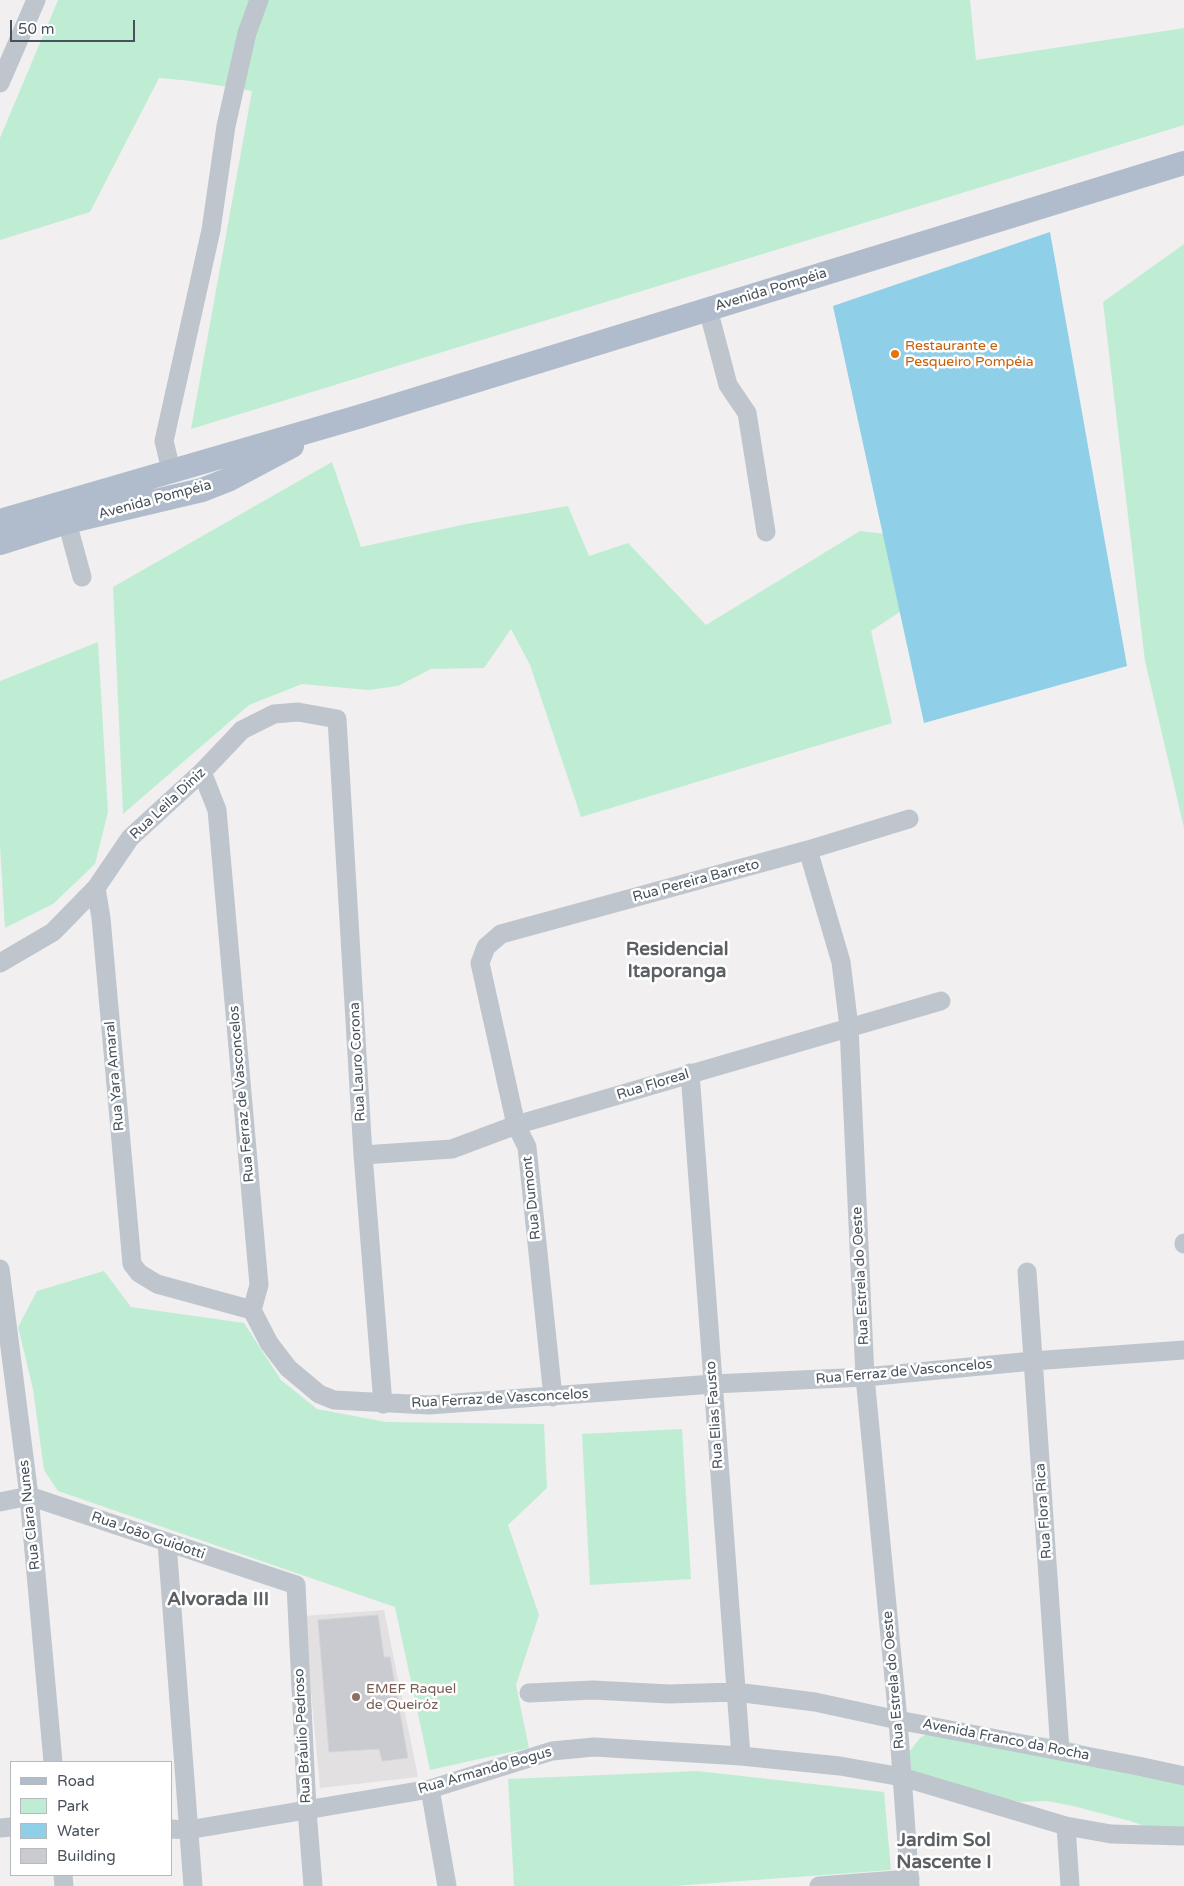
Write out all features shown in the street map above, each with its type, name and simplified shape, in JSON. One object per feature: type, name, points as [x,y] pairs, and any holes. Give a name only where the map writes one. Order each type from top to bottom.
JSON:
[{"type":"main road","name":"Avenida Pompéia","points":[[0,520],[358,417],[1184,163]]},
{"type":"main road","name":"Avenida Pompéia","points":[[0,543],[71,522],[202,490],[230,479],[307,439],[358,417]]},
{"type":"main road","points":[[71,522],[160,488],[167,481],[172,470],[180,477],[199,484],[210,484],[230,479]]},
{"type":"street","points":[[0,83],[36,0]]},
{"type":"street","points":[[172,470],[164,441],[211,230],[226,126],[247,33],[259,0]]},
{"type":"street","points":[[708,309],[728,385],[747,413],[766,532]]},
{"type":"street","points":[[71,522],[82,577]]},
{"type":"street","name":"Rua Leila Diniz","points":[[0,963],[53,932],[96,888],[130,838],[202,772],[242,730],[274,714],[298,712],[337,719]]},
{"type":"street","name":"Rua Lauro Corona","points":[[337,719],[364,1155],[383,1404]]},
{"type":"street","name":"Rua Ferraz de Vasconcelos","points":[[202,772],[217,810],[259,1285],[252,1310],[273,1349],[288,1368],[318,1394],[334,1400],[429,1405],[713,1384],[866,1377],[1033,1361],[1184,1350]]},
{"type":"street","name":"Rua Pereira Barreto","points":[[486,947],[501,934],[808,850],[908,819]]},
{"type":"street","name":"Rua Estrela do Oeste","points":[[808,850],[841,962],[849,1027],[866,1377],[898,1720],[910,1883]]},
{"type":"street","name":"Rua Yara Amaral","points":[[96,888],[102,918],[132,1264],[139,1273],[157,1284],[252,1310]]},
{"type":"street","name":"Rua Dumont","points":[[486,947],[480,963],[516,1125],[527,1147],[553,1397]]},
{"type":"street","name":"Rua Floreal","points":[[364,1155],[452,1149],[516,1125],[941,1001]]},
{"type":"street","name":"Rua Elias Fausto","points":[[690,1074],[741,1756]]},
{"type":"street","name":"Rua Clara Nunes","points":[[0,1269],[29,1496],[54,1761]]},
{"type":"street","name":"Rua Flora Rica","points":[[1027,1272],[1060,1751]]},
{"type":"street","points":[[0,1502],[29,1496]]},
{"type":"street","name":"Rua João Guidotti","points":[[29,1496],[296,1585]]},
{"type":"street","points":[[167,1543],[180,1830],[193,1886]]},
{"type":"street","name":"Rua Bráulio Pedroso","points":[[296,1585],[307,1810],[313,1886]]},
{"type":"street","name":"Avenida Franco da Rocha","points":[[529,1692],[593,1690],[669,1694],[736,1692],[815,1702],[1184,1776]]},
{"type":"street","name":"Rua Armando Bogus","points":[[180,1830],[430,1789],[552,1751],[594,1748],[741,1756]]},
{"type":"street","points":[[741,1756],[840,1766],[902,1777],[1066,1826],[1111,1834],[1184,1836]]},
{"type":"street","points":[[430,1789],[447,1886]]},
{"type":"street","points":[[1066,1826],[1070,1886]]},
{"type":"street","points":[[819,1886],[910,1883]]},
{"type":"shaded area","name":"EMEF Raquel de Queiróz","points":[[384,1610],[418,1777],[320,1788],[304,1616]]},
{"type":"green space","points":[[58,0],[970,0],[976,60],[1184,28],[1184,125],[191,429],[252,91],[159,78],[90,212],[0,240],[0,138]]},
{"type":"green space","points":[[1184,244],[1184,828],[1145,661],[1103,302]]},
{"type":"green space","points":[[332,462],[361,547],[466,524],[568,506],[589,556],[628,543],[706,625],[860,531],[933,539],[957,574],[871,631],[892,723],[581,817],[530,665],[511,629],[484,668],[431,669],[398,686],[368,690],[302,684],[249,705],[123,814],[113,587]]},
{"type":"green space","points":[[98,642],[108,812],[95,864],[53,904],[5,928],[0,846],[0,681]]},
{"type":"green space","points":[[104,1271],[131,1307],[244,1323],[281,1380],[317,1409],[386,1422],[544,1424],[547,1488],[508,1525],[539,1615],[516,1685],[529,1748],[430,1770],[395,1607],[58,1491],[44,1470],[33,1389],[18,1327],[37,1291]]},
{"type":"green space","points":[[682,1429],[691,1579],[590,1585],[582,1434]]},
{"type":"green space","points":[[943,1725],[1075,1743],[1184,1779],[1184,1830],[1156,1830],[1073,1806],[1047,1801],[1021,1802],[944,1787],[920,1780],[902,1761],[920,1738]]},
{"type":"green space","points":[[697,1771],[884,1792],[891,1870],[674,1886],[514,1886],[508,1779]]},
{"type":"water","points":[[1050,232],[1127,666],[924,723],[833,306]]},
{"type":"building","name":"EMEF Raquel de Queiróz","points":[[378,1615],[384,1657],[390,1657],[408,1758],[382,1761],[379,1749],[329,1752],[318,1620]]},
{"type":"place","name":"Restaurante e Pesqueiro Pompéia","points":[[895,354]]},
{"type":"place","name":"EMEF Raquel de Queiróz","points":[[356,1697]]},
{"type":"district","name":"Residencial Itaporanga","points":[[677,961]]},
{"type":"district","name":"Alvorada III","points":[[218,1600]]},
{"type":"district","name":"Jardim Sol Nascente I","points":[[944,1852]]}]
